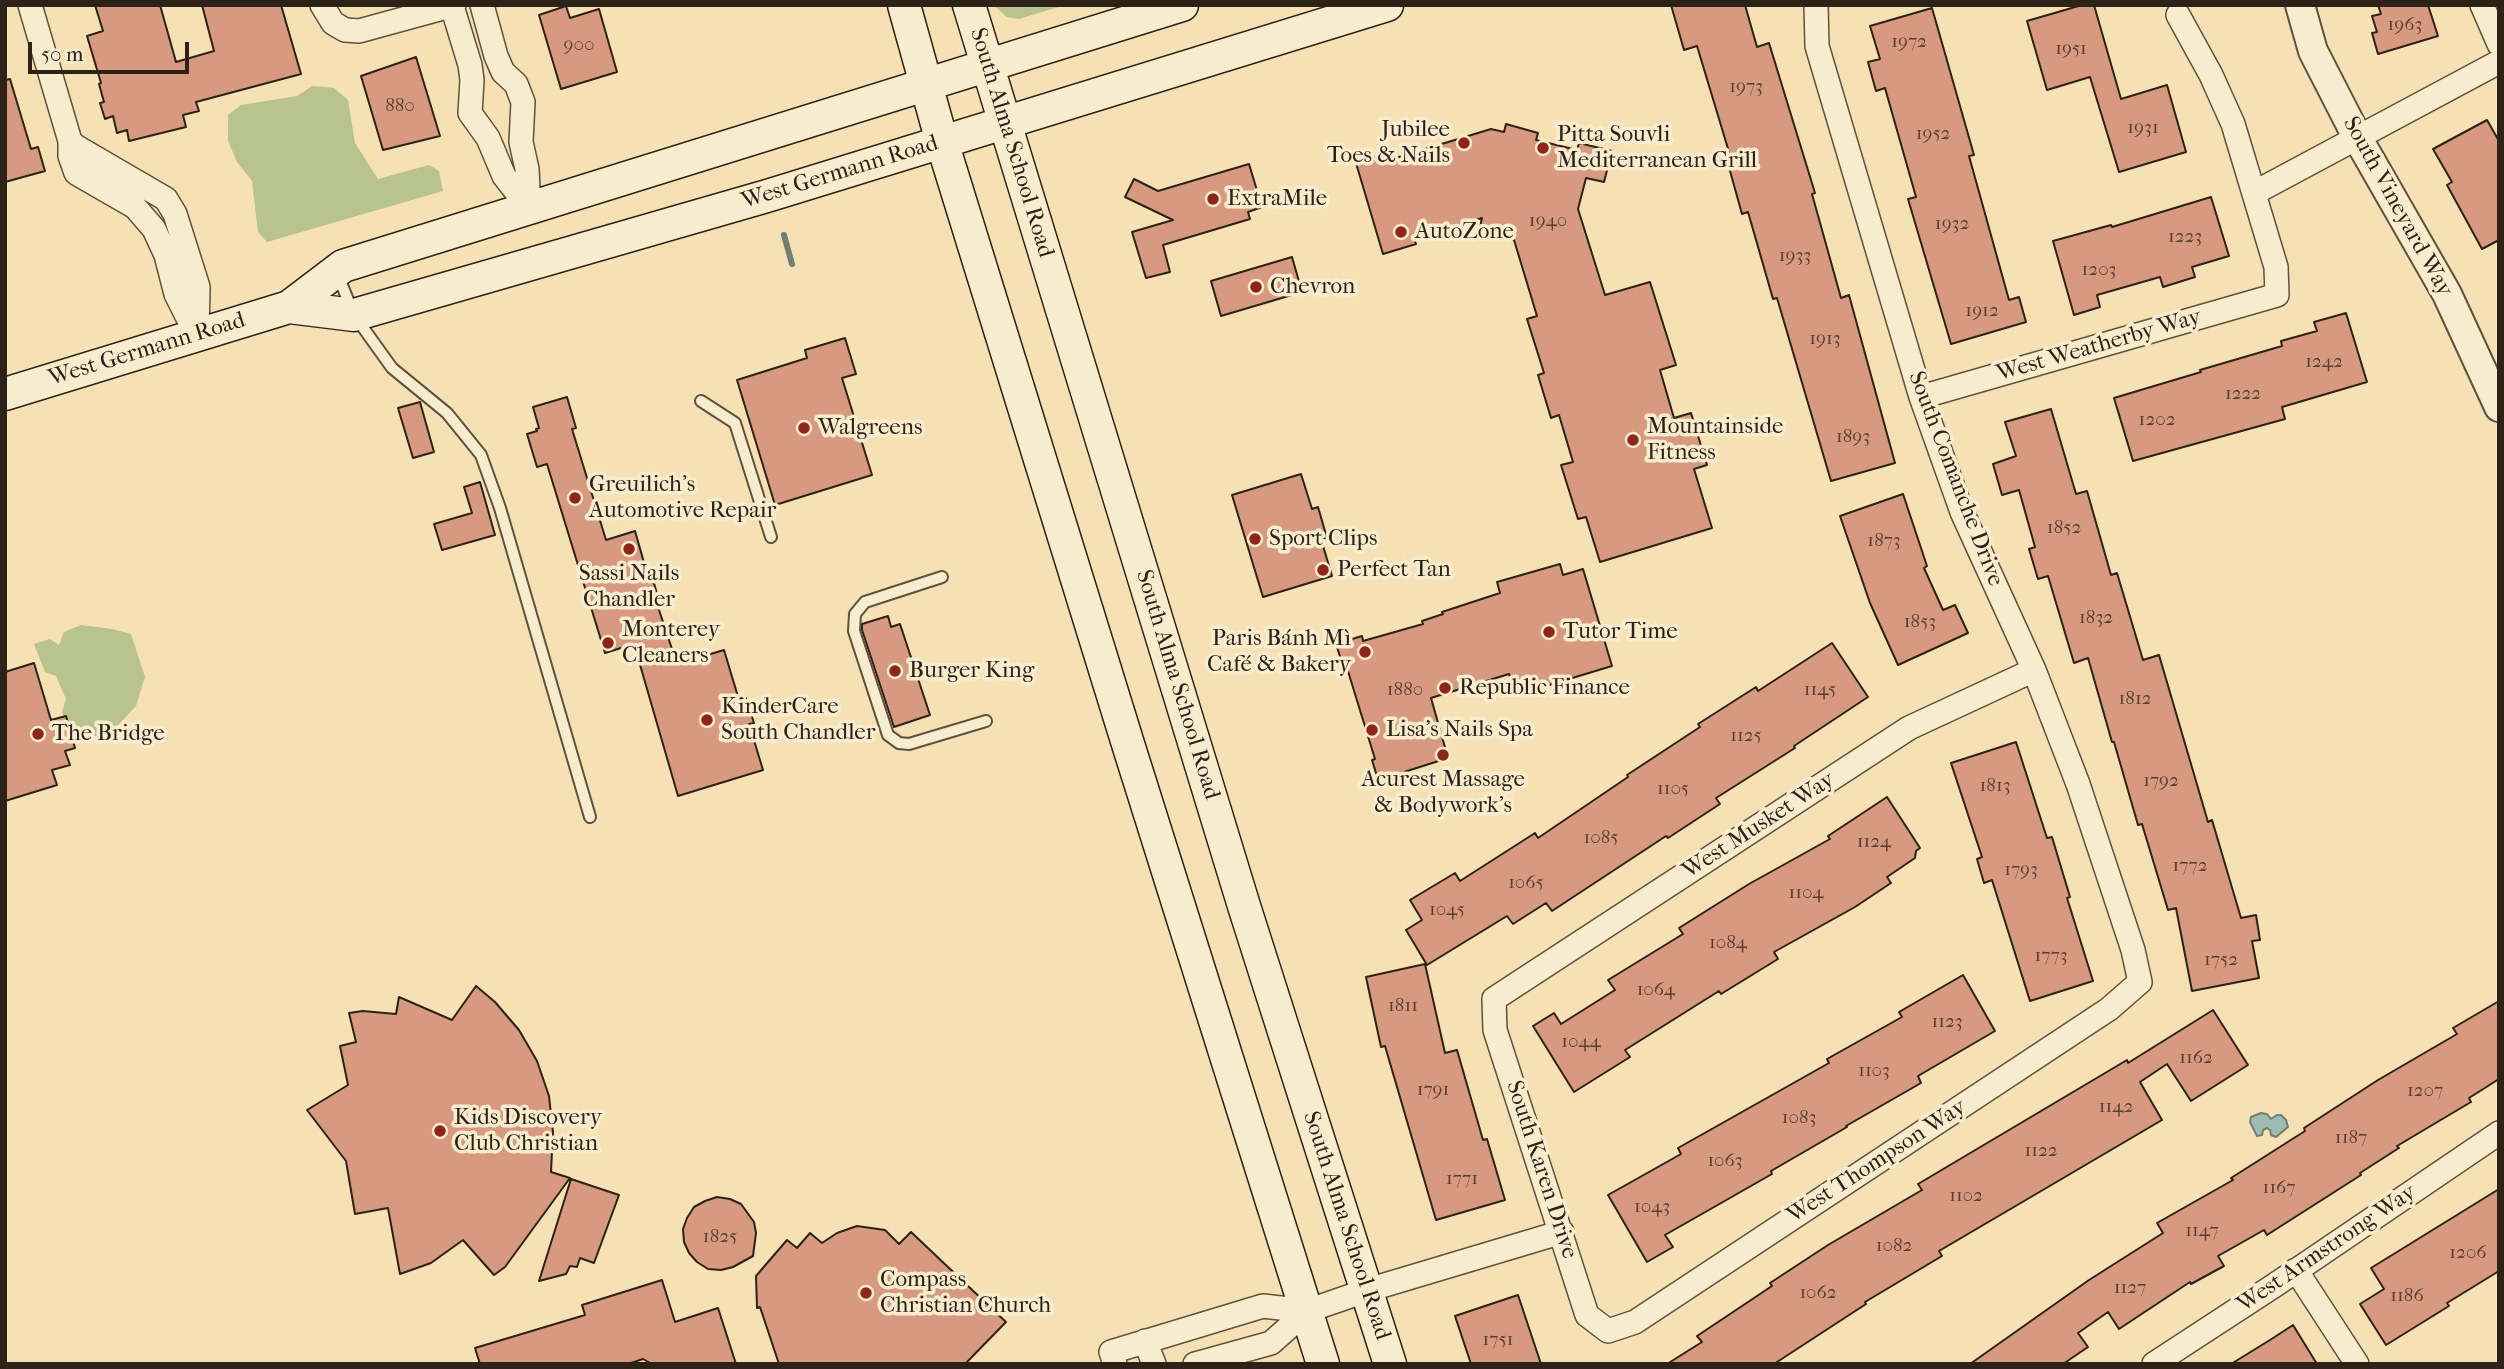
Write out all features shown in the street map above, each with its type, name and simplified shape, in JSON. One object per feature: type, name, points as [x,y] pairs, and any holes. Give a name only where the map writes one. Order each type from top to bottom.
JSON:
[{"type":"main road","points":[[904,5],[942,142],[1124,745],[1323,1364]]},
{"type":"main road","name":"South Alma School Road","points":[[969,5],[1244,906],[1390,1364]]},
{"type":"main road","name":"West Germann Road","points":[[5,394],[289,307],[343,266],[1182,5]]},
{"type":"main road","name":"West Germann Road","points":[[289,307],[354,315],[755,200],[1387,5]]},
{"type":"street","points":[[30,5],[73,144],[71,156],[76,173],[135,207],[153,229],[166,255],[176,293],[197,335]]},
{"type":"street","points":[[482,5],[503,72],[516,85],[523,102],[521,142],[527,169],[529,208]]},
{"type":"street","name":"South Comanche Drive","points":[[1816,5],[1817,46],[1921,397],[1962,512],[2034,670],[2078,784],[2133,950],[2140,982]]},
{"type":"street","name":"South Vineyard Way","points":[[2300,5],[2314,51],[2357,137],[2447,294],[2499,407]]},
{"type":"street","points":[[2482,5],[2499,44]]},
{"type":"street","points":[[328,14],[345,30],[359,31],[453,6],[470,65],[470,113],[488,138],[504,176],[529,208]]},
{"type":"street","points":[[2178,15],[2211,75],[2233,124],[2254,193],[2499,62]]},
{"type":"street","points":[[472,80],[503,72]]},
{"type":"street","points":[[73,144],[166,199],[175,214],[198,287],[197,335]]},
{"type":"street","name":"West Weatherby Way","points":[[1921,397],[2277,295],[2276,267],[2254,193]]},
{"type":"street","points":[[153,229],[167,216],[175,214]]},
{"type":"street","name":"West Musket Way","points":[[1494,999],[1909,728],[2034,670]]},
{"type":"street","name":"West Thompson Way","points":[[1608,1331],[1635,1322],[2109,1009],[2140,982]]},
{"type":"street","name":"South Karen Drive","points":[[1494,999],[1495,1030],[1587,1315],[1608,1331]]},
{"type":"street","name":"West Armstrong Way","points":[[2154,1364],[2499,1133]]},
{"type":"street","points":[[1195,1364],[1271,1343],[1307,1311],[1562,1232]]},
{"type":"street","points":[[2296,1270],[2357,1364]]},
{"type":"street","points":[[1113,1358],[1145,1341],[1263,1306],[1307,1311]]},
{"type":"street","points":[[1145,1341],[1154,1364]]},
{"type":"lane","points":[[336,271],[354,315],[392,368],[447,413],[481,456],[500,508],[590,817]]},
{"type":"lane","points":[[701,401],[736,423],[771,537]]},
{"type":"lane","points":[[943,577],[865,602],[855,614],[854,631],[888,735],[899,743],[909,744],[986,721]]},
{"type":"green space","points":[[993,5],[1065,5],[1019,19],[1007,17]]},
{"type":"green space","points":[[312,86],[334,88],[348,100],[355,143],[378,179],[429,165],[439,171],[443,191],[267,242],[258,232],[252,181],[237,162],[228,141],[228,115],[241,105],[297,96]]},
{"type":"green space","points":[[81,625],[131,634],[145,677],[136,706],[106,738],[84,734],[71,738],[62,712],[66,699],[56,676],[45,672],[34,644],[50,639],[59,645],[64,632]]},
{"type":"water","points":[[2267,1114],[2271,1119],[2281,1115],[2288,1127],[2276,1137],[2271,1135],[2267,1128],[2262,1135],[2257,1136],[2250,1122],[2251,1117]]},
{"type":"building","points":[[95,5],[160,5],[176,62],[214,51],[202,5],[281,5],[301,74],[196,102],[199,111],[183,115],[186,127],[129,141],[127,130],[117,133],[113,116],[105,119],[100,103],[104,102],[99,84],[101,83],[87,36],[103,31]]},
{"type":"building","points":[[1671,5],[1745,5],[1757,47],[1769,43],[1815,193],[1812,194],[1841,298],[1849,295],[1895,463],[1831,481],[1777,298],[1773,299],[1748,212],[1742,214],[1725,153],[1729,152],[1697,46],[1684,50]]},
{"type":"building","points":[[2082,5],[2094,5],[2121,99],[2167,85],[2186,152],[2119,172],[2090,77],[2047,90],[2027,21]]},
{"type":"building","points":[[2378,5],[2428,5],[2438,36],[2378,54],[2372,33],[2377,32],[2372,16],[2381,14]]},
{"type":"building","points":[[566,6],[570,18],[599,9],[617,72],[561,89],[539,15]]},
{"type":"building","points":[[1932,8],[1974,155],[1969,156],[2009,300],[2019,297],[2026,322],[1951,344],[1908,199],[1916,197],[1885,88],[1876,91],[1868,62],[1880,59],[1870,26]]},
{"type":"building","points":[[416,57],[440,136],[383,150],[361,76]]},
{"type":"building","points":[[10,79],[31,149],[38,147],[45,171],[5,182],[5,80]]},
{"type":"building","points":[[2487,120],[2499,141],[2499,240],[2482,249],[2447,185],[2452,182],[2433,149]]},
{"type":"building","points":[[1506,124],[1538,133],[1536,140],[1577,150],[1579,143],[1612,151],[1604,182],[1586,178],[1578,209],[1605,295],[1650,282],[1676,365],[1660,370],[1674,418],[1691,413],[1707,465],[1694,469],[1712,528],[1600,562],[1586,517],[1578,519],[1561,465],[1573,462],[1559,415],[1551,418],[1538,375],[1544,373],[1527,319],[1537,316],[1514,240],[1479,231],[1482,218],[1414,239],[1416,244],[1383,254],[1356,163],[1386,153],[1389,160],[1491,129],[1504,132]]},
{"type":"building","name":"ExtraMile","points":[[1249,164],[1262,207],[1248,212],[1250,219],[1163,245],[1170,272],[1146,278],[1132,232],[1173,220],[1125,197],[1134,179],[1158,191]]},
{"type":"building","points":[[2211,197],[2229,256],[2192,267],[2195,277],[2163,287],[2160,277],[2097,295],[2100,307],[2074,315],[2053,241],[2111,225],[2112,227]]},
{"type":"building","name":"Chevron","points":[[1292,257],[1302,292],[1221,316],[1211,281]]},
{"type":"building","points":[[2346,313],[2367,382],[2282,407],[2285,419],[2133,461],[2114,398],[2282,346],[2281,341],[2317,331],[2314,322]]},
{"type":"building","name":"Walgreens","points":[[845,338],[856,374],[842,378],[872,475],[775,505],[737,380],[807,358],[805,350]]},
{"type":"building","points":[[567,397],[576,428],[572,429],[606,540],[635,531],[647,573],[651,572],[657,594],[654,595],[677,664],[724,650],[739,700],[746,698],[754,723],[749,724],[763,770],[678,796],[634,644],[605,653],[547,464],[537,467],[527,434],[539,428],[533,407]]},
{"type":"building","points":[[420,402],[434,452],[413,458],[398,408]]},
{"type":"building","points":[[2051,409],[2076,494],[2087,491],[2111,575],[2117,573],[2143,660],[2159,655],[2208,822],[2212,820],[2241,918],[2256,915],[2260,940],[2252,941],[2259,978],[2192,991],[2176,908],[2168,910],[2142,824],[2138,825],[2088,658],[2074,663],[2048,576],[2038,579],[2029,549],[2035,547],[2019,490],[2002,495],[1993,464],[2016,456],[2005,422]]},
{"type":"building","points":[[1301,474],[1312,509],[1318,507],[1327,538],[1321,539],[1332,576],[1263,597],[1232,495]]},
{"type":"building","points":[[480,482],[495,535],[442,550],[434,524],[472,513],[464,487]]},
{"type":"building","points":[[1903,494],[1927,566],[1924,568],[1943,610],[1955,605],[1968,633],[1898,665],[1870,603],[1840,516]]},
{"type":"building","points":[[1560,564],[1563,575],[1583,569],[1612,666],[1516,695],[1509,674],[1431,698],[1448,758],[1404,772],[1406,778],[1380,786],[1372,760],[1375,759],[1347,668],[1344,669],[1336,644],[1362,636],[1363,641],[1423,624],[1422,621],[1443,614],[1442,612],[1500,593],[1497,582]]},
{"type":"building","name":"Burger King","points":[[888,616],[891,627],[900,624],[930,715],[894,727],[862,630],[862,624]]},
{"type":"building","points":[[1832,643],[1868,697],[1716,798],[1720,804],[1552,911],[1546,903],[1513,924],[1507,916],[1427,965],[1406,930],[1422,920],[1410,900],[1455,873],[1460,881],[1535,833],[1538,838],[1700,727],[1698,724],[1756,687],[1758,691]]},
{"type":"building","name":"The Bridge","points":[[34,663],[51,720],[66,716],[75,748],[65,751],[70,765],[52,770],[57,785],[5,801],[5,672]]},
{"type":"building","points":[[2016,742],[2047,838],[2052,837],[2070,897],[2067,898],[2093,981],[2030,1001],[1992,880],[1984,883],[1977,859],[1982,857],[1951,763]]},
{"type":"building","points":[[1887,797],[1920,848],[1916,851],[1915,858],[1887,877],[1891,883],[1855,907],[1774,952],[1778,959],[1721,994],[1719,991],[1625,1050],[1630,1057],[1574,1092],[1533,1026],[1554,1013],[1561,1024],[1615,990],[1608,980],[1683,934],[1679,928],[1749,884],[1830,839],[1828,836]]},
{"type":"building","points":[[1425,964],[1445,1053],[1457,1050],[1483,1140],[1487,1139],[1505,1200],[1436,1220],[1385,1046],[1381,1047],[1366,977]]},
{"type":"building","points":[[1963,975],[1995,1031],[1918,1076],[1921,1083],[1771,1171],[1772,1174],[1665,1235],[1673,1247],[1647,1262],[1608,1195],[1681,1154],[1678,1148],[1829,1063],[1827,1059],[1902,1017],[1899,1012]]},
{"type":"building","name":"Kids Discovery Club Christian","points":[[476,986],[495,1002],[519,1030],[537,1061],[549,1096],[553,1132],[551,1172],[570,1178],[505,1267],[494,1275],[463,1240],[431,1263],[400,1274],[388,1208],[355,1214],[346,1161],[307,1110],[348,1085],[340,1046],[356,1042],[349,1013],[363,1011],[396,1014],[399,997],[452,1020]]},
{"type":"building","points":[[2499,1001],[2499,1079],[2469,1098],[2471,1102],[2397,1146],[2399,1148],[2360,1173],[2361,1175],[2267,1235],[2264,1230],[2218,1256],[2224,1266],[2191,1284],[2190,1282],[2119,1329],[2108,1312],[2078,1333],[2088,1347],[2063,1364],[1970,1364],[2089,1280],[2163,1233],[2157,1223],[2233,1180],[2231,1178],[2305,1131],[2304,1128],[2378,1080],[2457,1034],[2453,1028]]},
{"type":"building","points":[[2213,1010],[2248,1065],[2191,1101],[2167,1064],[2140,1082],[2162,1120],[1939,1251],[1942,1256],[1865,1302],[1866,1304],[1774,1364],[1667,1364],[1702,1342],[1697,1336],[1772,1286],[1770,1283],[1828,1245],[1922,1190],[1918,1184],[2127,1060],[2128,1063]]},
{"type":"building","points":[[571,1179],[619,1195],[594,1263],[580,1258],[577,1267],[570,1266],[566,1274],[539,1281]]},
{"type":"building","points":[[2499,1189],[2499,1271],[2386,1345],[2360,1304],[2384,1289],[2371,1268]]},
{"type":"building","points":[[717,1197],[741,1204],[754,1222],[756,1233],[753,1256],[721,1270],[708,1269],[697,1262],[684,1242],[683,1229],[694,1207]]},
{"type":"building","name":"Compass Christian Church","points":[[857,1226],[885,1230],[899,1244],[911,1232],[1006,1322],[965,1364],[779,1364],[760,1307],[757,1308],[756,1276],[787,1240],[797,1248],[810,1233],[822,1243],[837,1233]]},
{"type":"building","points":[[662,1280],[675,1322],[718,1308],[736,1364],[652,1364],[643,1359],[628,1364],[480,1364],[475,1348],[585,1315],[582,1305]]},
{"type":"building","points":[[1518,1295],[1541,1364],[1471,1364],[1455,1316]]},
{"type":"building","points":[[2293,1325],[2317,1364],[2231,1364],[2270,1340]]},
{"type":"waterway","points":[[784,235],[792,264]]},
{"type":"place","name":"Jubilee Toes & Nails","points":[[1464,143]]},
{"type":"place","name":"Pitta Souvli Mediterranean Grill","points":[[1543,148]]},
{"type":"place","name":"ExtraMile","points":[[1213,199]]},
{"type":"place","name":"AutoZone","points":[[1401,232]]},
{"type":"place","name":"Chevron","points":[[1256,287]]},
{"type":"place","name":"Walgreens","points":[[804,428]]},
{"type":"place","name":"Mountainside Fitness","points":[[1633,440]]},
{"type":"place","name":"Greuilich's Automotive Repair","points":[[575,498]]},
{"type":"place","name":"Sport Clips","points":[[1255,539]]},
{"type":"place","name":"Sassi Nails Chandler","points":[[629,549]]},
{"type":"place","name":"Perfect Tan","points":[[1323,570]]},
{"type":"place","name":"Tutor Time","points":[[1549,632]]},
{"type":"place","name":"Monterey Cleaners","points":[[608,643]]},
{"type":"place","name":"Paris Bánh Mì Café & Bakery","points":[[1365,652]]},
{"type":"place","name":"Burger King","points":[[895,671]]},
{"type":"place","name":"Republic Finance","points":[[1445,688]]},
{"type":"place","name":"KinderCare South Chandler","points":[[707,720]]},
{"type":"place","name":"Lisa's Nails Spa","points":[[1372,730]]},
{"type":"place","name":"The Bridge","points":[[38,734]]},
{"type":"place","name":"Acurest Massage & Bodywork's","points":[[1443,755]]},
{"type":"place","name":"Kids Discovery Club Christian","points":[[440,1131]]},
{"type":"place","name":"Compass Christian Church","points":[[866,1293]]}]
